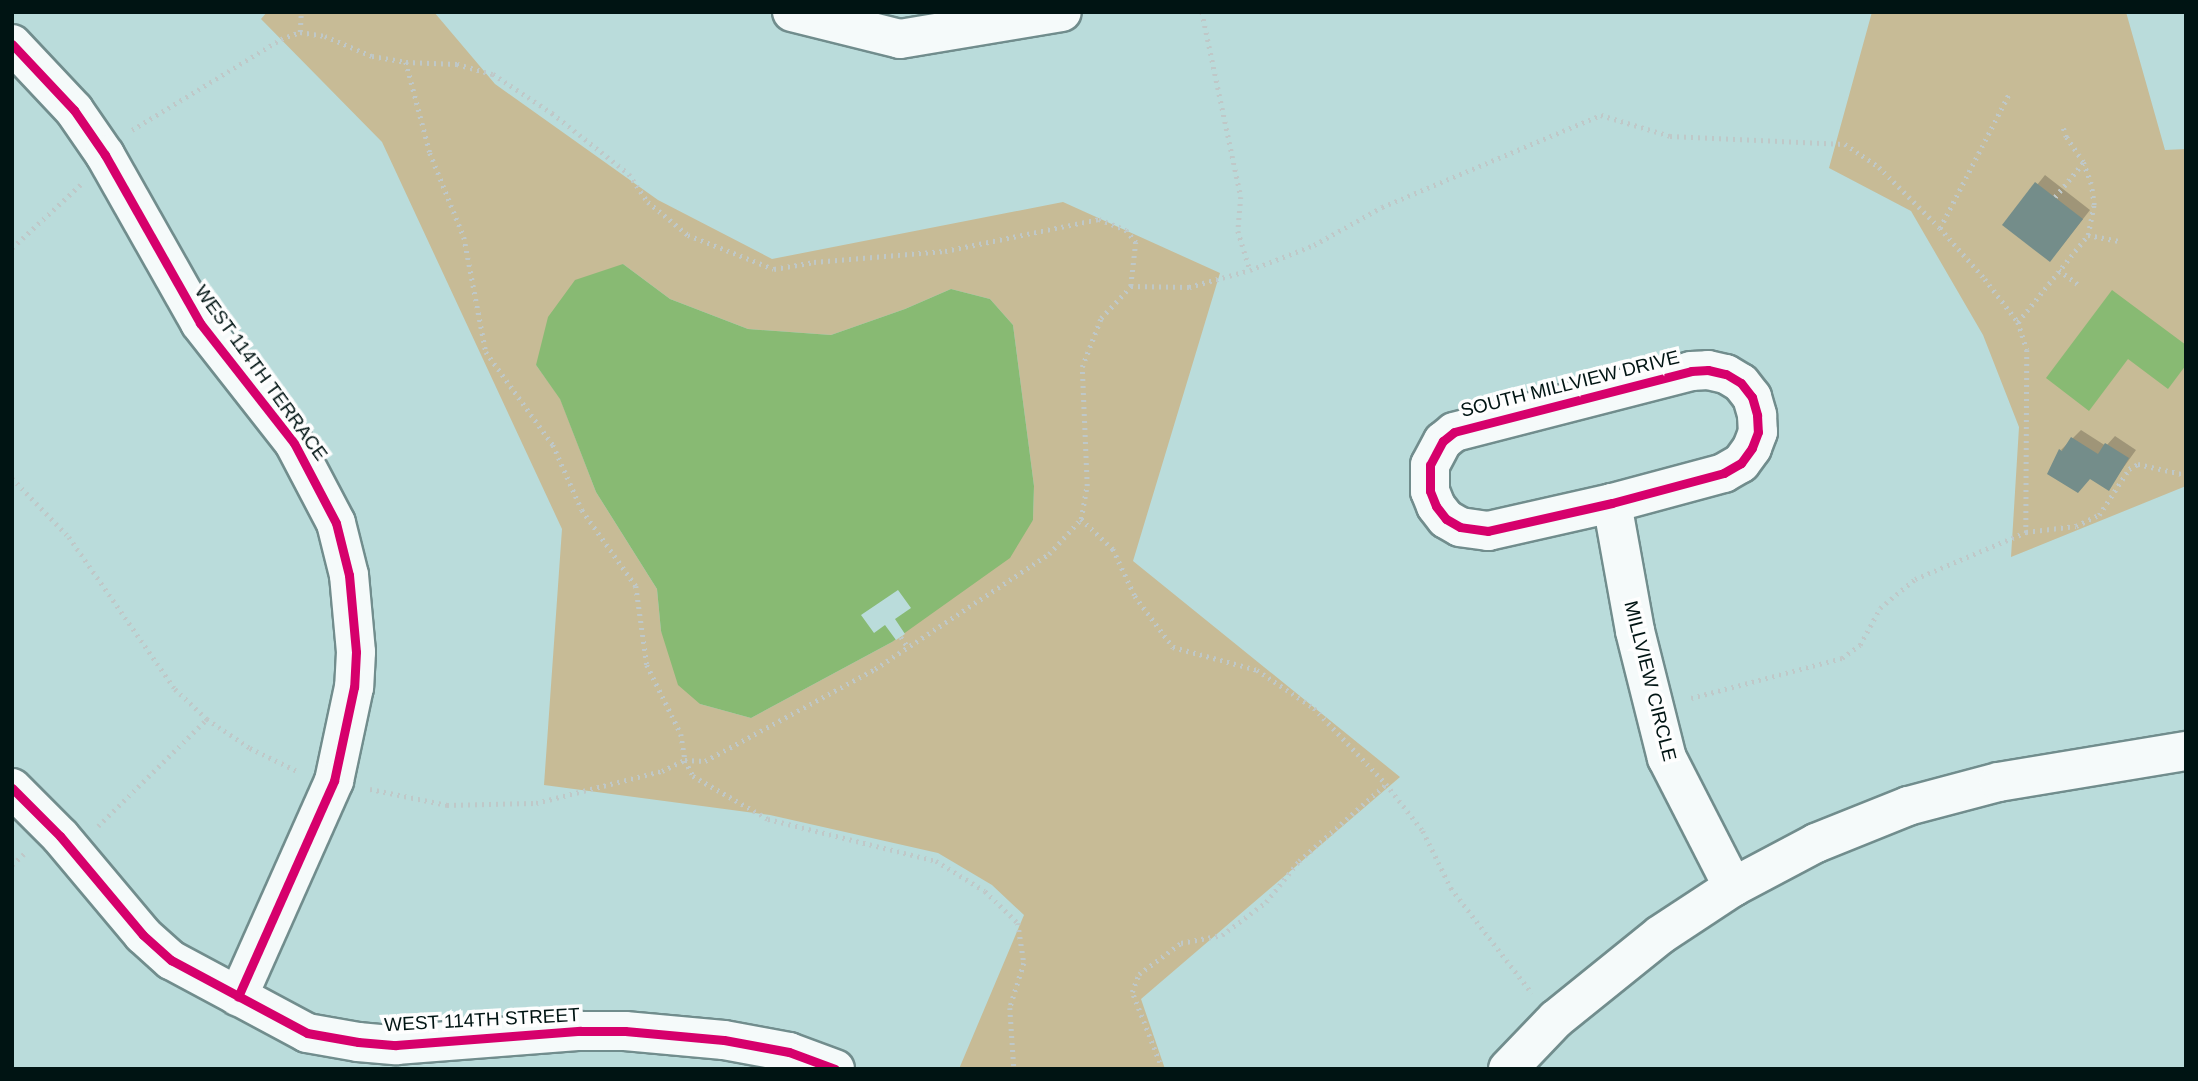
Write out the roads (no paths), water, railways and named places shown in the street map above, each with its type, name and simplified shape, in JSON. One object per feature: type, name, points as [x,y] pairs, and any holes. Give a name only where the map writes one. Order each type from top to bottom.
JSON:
[{"type":"street","points":[[792,12],[900,39],[1062,12]]},
{"type":"street","name":"WEST 114TH TERRACE","points":[[12,44],[74,110],[105,155],[200,323],[294,443],[336,523],[349,575],[356,652],[354,687],[334,781],[238,998]]},
{"type":"street","name":"SOUTH MILLVIEW DRIVE","points":[[1708,370],[1726,374],[1741,383],[1752,397],[1758,415],[1758,432],[1752,448],[1741,463],[1724,473],[1612,503],[1488,531],[1474,531],[1446,519],[1436,506],[1430,492],[1430,465],[1443,441],[1467,427],[1691,372],[1708,370]]},
{"type":"street","name":"MILLVIEW CIRCLE","points":[[1612,503],[1634,631],[1667,758],[1733,887]]},
{"type":"street","points":[[1508,1069],[1556,1019],[1660,935],[1733,887],[1815,843],[1909,806],[1999,782],[2186,751]]},
{"type":"street","name":"WEST 114TH STREET","points":[[12,788],[60,836],[143,935],[171,960],[307,1033],[358,1042],[396,1045],[580,1031],[625,1031],[675,1053],[724,1040],[789,1052],[835,1069]]}]
